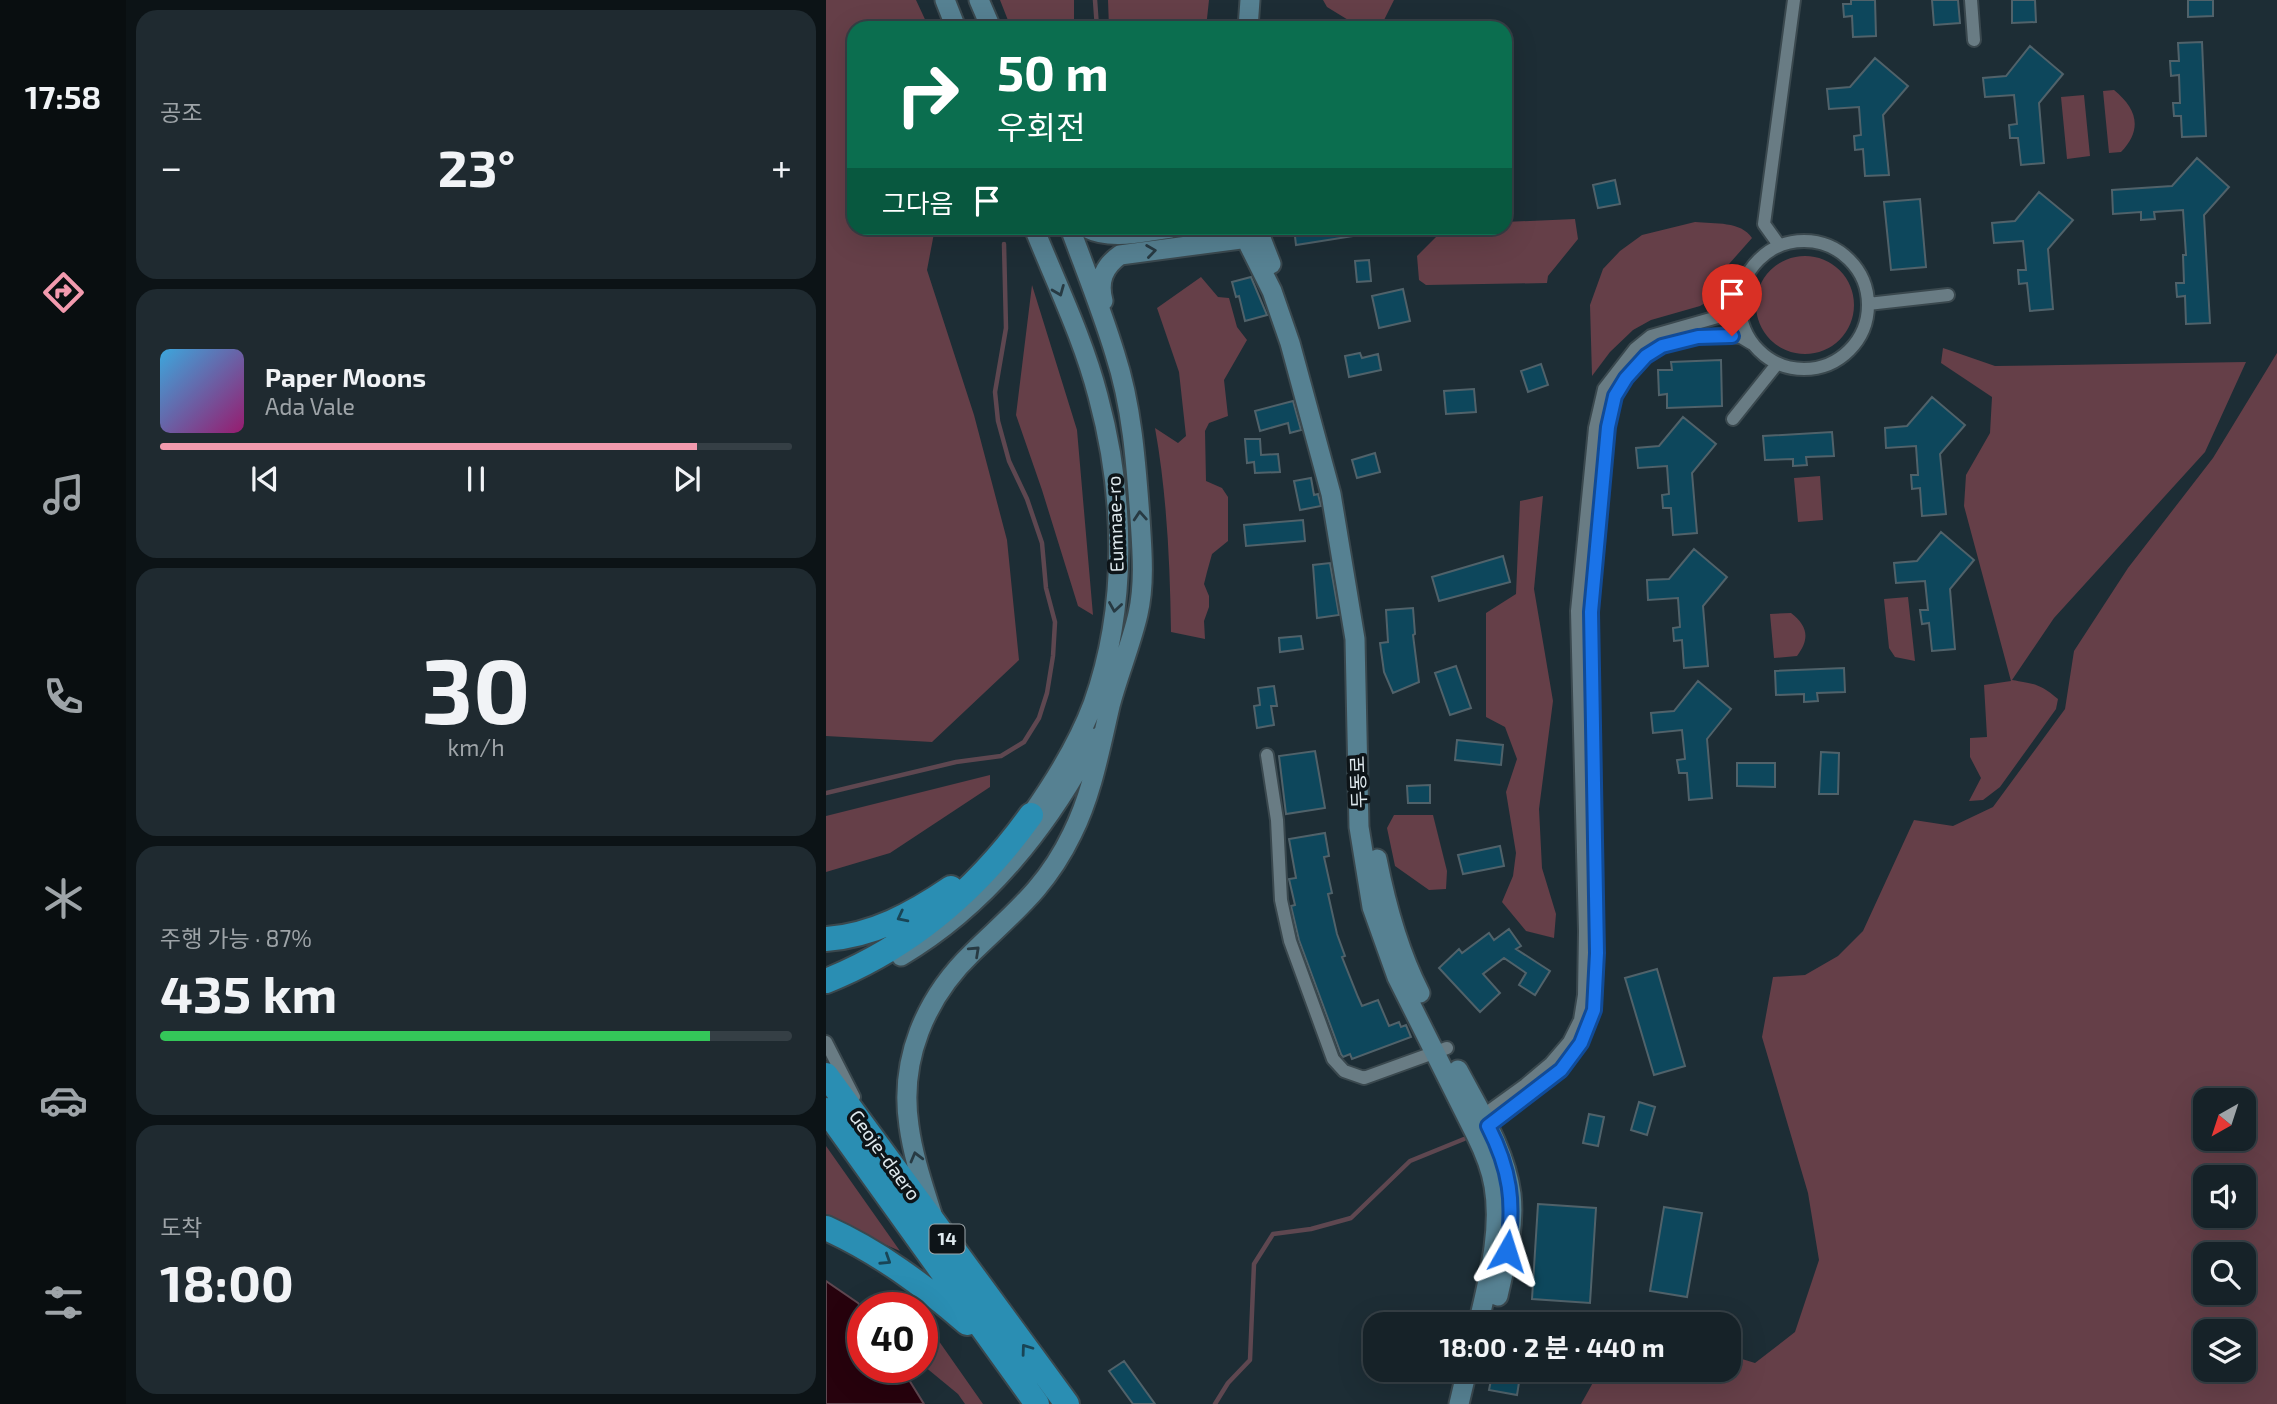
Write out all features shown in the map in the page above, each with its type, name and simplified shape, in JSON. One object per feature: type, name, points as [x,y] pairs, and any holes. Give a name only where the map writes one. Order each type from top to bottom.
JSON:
[{"type":"highway","points":[[826,939],[850,936],[890,923],[940,896],[990,858],[1031,815]]},
{"type":"highway","points":[[827,989],[939,915],[981,877],[1031,815]]},
{"type":"highway","name":"Geoje-daero","points":[[826,1075],[1067,1404]]},
{"type":"highway","name":"Geoje-daero","points":[[826,1110],[1037,1404]]},
{"type":"highway","points":[[826,1228],[880,1255],[919,1282],[998,1350]]},
{"type":"street","points":[[945,0],[953,21]]},
{"type":"street","points":[[979,0],[988,21]]},
{"type":"street","points":[[1248,21],[1250,0]]},
{"type":"street","points":[[1779,245],[1764,224],[1794,0]]},
{"type":"street","points":[[1971,0],[1975,40]]},
{"type":"street","name":"Eumnae-ro","points":[[1031,815],[1063,767],[1092,705],[1101,677],[1116,601],[1119,555],[1113,471],[1098,394],[1037,235]]},
{"type":"street","name":"Eumnae-ro","points":[[1073,235],[1116,356],[1131,426],[1137,478],[1142,577],[1138,613],[1111,702]]},
{"type":"street","points":[[1116,356],[1116,343],[1100,288],[1101,279],[1111,262],[1120,256],[1248,238]]},
{"type":"street","name":"두동로","points":[[1248,238],[1294,328],[1338,491],[1352,557],[1365,646],[1371,828],[1386,906],[1441,1051],[1479,1125],[1501,1155],[1511,1197],[1510,1234],[1494,1312]]},
{"type":"street","points":[[1479,1125],[1561,1070],[1581,1043],[1594,1010],[1597,953],[1591,612],[1608,427],[1615,396],[1626,378],[1646,356],[1676,340],[1719,335],[1741,337],[1777,364],[1798,370],[1819,368],[1839,359],[1855,345],[1865,326],[1868,304],[1865,284],[1854,265],[1839,251],[1820,242],[1799,240],[1779,245],[1761,256],[1747,273],[1740,293],[1739,310],[1751,343]]},
{"type":"street","points":[[1479,1125],[1550,1062],[1569,1042],[1580,1020],[1584,995],[1585,942],[1577,611],[1595,428],[1604,389],[1634,349],[1651,336],[1721,316],[1740,293]]},
{"type":"street","points":[[1868,304],[1948,295]]},
{"type":"street","points":[[1733,419],[1777,364]]},
{"type":"street","points":[[827,989],[881,967],[916,947],[946,926],[985,891],[1048,816],[1087,754],[1111,702]]},
{"type":"street","points":[[934,1223],[914,1153],[907,1111],[908,1073],[916,1037],[935,998],[948,979],[1021,908],[1061,855],[1084,805],[1111,702]]},
{"type":"street","points":[[1267,755],[1277,820],[1281,900],[1290,941],[1333,1059],[1344,1072],[1364,1078],[1441,1051]]},
{"type":"street","points":[[826,1042],[884,1153]]},
{"type":"street","name":"두동로","points":[[1479,1125],[1492,1172],[1496,1206],[1489,1274],[1481,1312]]},
{"type":"street","points":[[1460,1404],[1465,1382]]},
{"type":"street","points":[[1473,1404],[1478,1382]]},
{"type":"shaded area","points":[[826,0],[916,0],[926,21],[847,21],[847,235],[934,235],[927,270],[974,415],[1007,540],[1019,660],[932,742],[826,736]]},
{"type":"shaded area","points":[[1000,0],[1074,0],[1074,21],[1008,21]]},
{"type":"shaded area","points":[[1108,0],[1209,0],[1207,21],[1109,21]]},
{"type":"shaded area","points":[[1323,0],[1394,0],[1384,21],[1350,21],[1327,7]]},
{"type":"shaded area","points":[[2114,90],[2128,104],[2135,127],[2128,144],[2121,152],[2109,153],[2103,91]]},
{"type":"shaded area","points":[[2084,95],[2090,156],[2067,159],[2061,97]]},
{"type":"shaded area","points":[[1575,219],[1578,239],[1548,276],[1547,283],[1426,285],[1419,280],[1417,256],[1438,235],[1512,235],[1512,222]]},
{"type":"shaded area","points":[[1695,222],[1734,226],[1752,238],[1729,264],[1714,298],[1700,306],[1651,320],[1633,330],[1610,352],[1592,376],[1590,305],[1603,269],[1620,251],[1642,235]]},
{"type":"shaded area","points":[[1795,256],[1815,256],[1840,270],[1851,286],[1854,305],[1851,324],[1840,340],[1815,354],[1795,354],[1778,346],[1764,332],[1756,315],[1756,295],[1764,278],[1778,264]]},
{"type":"shaded area","points":[[1201,277],[1218,297],[1229,298],[1237,327],[1247,340],[1224,380],[1228,416],[1209,423],[1205,431],[1206,481],[1222,488],[1228,497],[1228,541],[1212,554],[1204,584],[1209,596],[1209,607],[1204,621],[1205,639],[1171,632],[1167,530],[1155,428],[1178,443],[1186,436],[1179,372],[1157,308]]},
{"type":"shaded area","points":[[1032,285],[1077,430],[1093,615],[1078,606],[1016,415]]},
{"type":"shaded area","points":[[1943,348],[1995,366],[2246,362],[2205,452],[2054,618],[2012,680],[2046,690],[2058,699],[2056,709],[2000,787],[1983,800],[1969,801],[1981,778],[1970,757],[1970,738],[1987,737],[1984,685],[2011,681],[1964,506],[1966,475],[1990,433],[1992,397],[1941,363]]},
{"type":"shaded area","points":[[2277,353],[2277,1404],[1581,1404],[1593,1382],[1741,1382],[1741,1359],[1755,1363],[1795,1332],[1819,1260],[1808,1193],[1762,1037],[1773,977],[1805,975],[1838,956],[1863,931],[1914,820],[1953,826],[1993,807],[2065,709],[2074,651],[2128,568],[2213,458]]},
{"type":"shaded area","points":[[1820,476],[1823,520],[1798,522],[1794,478]]},
{"type":"shaded area","points":[[1543,496],[1534,589],[1553,701],[1539,809],[1542,868],[1556,914],[1554,938],[1526,931],[1502,902],[1513,876],[1516,853],[1506,792],[1517,759],[1505,727],[1486,717],[1486,613],[1516,594],[1520,501]]},
{"type":"shaded area","points":[[1908,597],[1915,661],[1895,657],[1889,648],[1884,599]]},
{"type":"shaded area","points":[[1791,613],[1804,628],[1804,644],[1797,656],[1774,658],[1770,614]]},
{"type":"shaded area","points":[[990,775],[990,787],[890,853],[826,872],[826,816]]},
{"type":"shaded area","points":[[1394,815],[1433,815],[1447,871],[1446,889],[1429,890],[1395,866],[1387,828]]},
{"type":"shaded area","points":[[826,1146],[900,1251],[826,1219]]},
{"type":"shaded area","points":[[826,1281],[847,1295],[847,1383],[911,1383],[924,1404],[826,1404]]},
{"type":"shaded area","points":[[938,1340],[983,1404],[965,1404],[958,1394],[938,1378]]},
{"type":"building","points":[[1851,0],[1875,0],[1876,36],[1853,37],[1852,16],[1844,17],[1843,4],[1851,4]]},
{"type":"building","points":[[1932,0],[1958,0],[1960,23],[1934,25]]},
{"type":"building","points":[[2012,0],[2035,0],[2036,22],[2012,23]]},
{"type":"building","points":[[2188,0],[2213,0],[2213,16],[2188,17]]},
{"type":"building","points":[[2202,42],[2206,136],[2182,137],[2181,116],[2174,116],[2173,103],[2180,103],[2179,75],[2171,76],[2170,61],[2179,61],[2178,43]]},
{"type":"building","points":[[2030,46],[2063,74],[2039,103],[2044,163],[2021,165],[2018,138],[2010,138],[2009,125],[2017,124],[2014,95],[1985,97],[1983,78],[2006,76]]},
{"type":"building","points":[[1875,58],[1908,86],[1883,115],[1889,175],[1865,176],[1863,149],[1855,150],[1854,136],[1861,135],[1859,107],[1829,109],[1827,89],[1850,87]]},
{"type":"building","points":[[2197,158],[2229,187],[2204,215],[2210,323],[2186,324],[2185,296],[2177,297],[2176,283],[2184,283],[2183,255],[2186,255],[2183,210],[2154,212],[2155,219],[2141,220],[2141,212],[2113,214],[2112,190],[2172,186]]},
{"type":"building","points":[[1615,180],[1620,204],[1598,208],[1593,185]]},
{"type":"building","points":[[2039,192],[2073,220],[2048,249],[2053,309],[2030,311],[2027,283],[2019,284],[2018,270],[2026,270],[2023,241],[1994,243],[1992,223],[2015,221]]},
{"type":"building","points":[[1920,199],[1926,267],[1891,270],[1884,202]]},
{"type":"building","points":[[1295,235],[1360,235],[1296,245]]},
{"type":"building","points":[[1369,260],[1371,281],[1357,282],[1355,261]]},
{"type":"building","points":[[1251,277],[1267,315],[1245,321],[1239,296],[1236,297],[1232,282]]},
{"type":"building","points":[[1403,289],[1410,321],[1379,328],[1372,296]]},
{"type":"building","points":[[1360,353],[1362,358],[1378,354],[1381,370],[1349,377],[1345,356]]},
{"type":"building","points":[[1721,360],[1722,406],[1667,408],[1667,394],[1659,395],[1658,370],[1672,370],[1671,362]]},
{"type":"building","points":[[1541,364],[1548,385],[1528,392],[1521,371]]},
{"type":"building","points":[[1474,389],[1476,412],[1446,414],[1444,391]]},
{"type":"building","points":[[1932,397],[1965,425],[1940,454],[1946,514],[1922,516],[1920,488],[1912,489],[1911,475],[1918,475],[1916,446],[1886,448],[1885,428],[1907,426]]},
{"type":"building","points":[[1293,401],[1301,430],[1290,433],[1288,423],[1260,431],[1255,411]]},
{"type":"building","points":[[1683,417],[1716,444],[1692,473],[1697,533],[1673,535],[1671,508],[1663,508],[1662,495],[1669,494],[1667,466],[1638,468],[1636,448],[1659,446]]},
{"type":"building","points":[[1832,432],[1834,456],[1806,457],[1807,465],[1793,466],[1793,459],[1765,460],[1763,436]]},
{"type":"building","points":[[1245,439],[1260,439],[1261,455],[1278,454],[1280,472],[1255,473],[1254,462],[1247,463]]},
{"type":"building","points":[[1375,453],[1380,472],[1357,478],[1352,460]]},
{"type":"building","points":[[1311,478],[1314,495],[1318,494],[1321,506],[1300,510],[1294,481]]},
{"type":"building","points":[[1303,520],[1305,541],[1246,546],[1244,525]]},
{"type":"building","points":[[1941,532],[1974,560],[1950,589],[1955,649],[1932,651],[1929,623],[1922,624],[1920,610],[1928,610],[1925,581],[1896,583],[1894,563],[1917,561]]},
{"type":"building","points":[[1694,549],[1727,577],[1703,606],[1708,666],[1684,668],[1682,640],[1674,641],[1673,628],[1680,627],[1678,598],[1648,600],[1647,580],[1669,579]]},
{"type":"building","points":[[1503,556],[1510,582],[1439,601],[1432,577]]},
{"type":"building","points":[[1330,563],[1339,615],[1317,618],[1313,565]]},
{"type":"building","points":[[1413,608],[1413,635],[1419,682],[1393,693],[1384,672],[1380,643],[1388,642],[1386,610]]},
{"type":"building","points":[[1301,636],[1303,649],[1280,652],[1279,638]]},
{"type":"building","points":[[1456,666],[1471,708],[1450,715],[1435,673]]},
{"type":"building","points":[[1844,668],[1845,692],[1817,693],[1818,701],[1804,702],[1804,694],[1776,695],[1775,671]]},
{"type":"building","points":[[1698,681],[1731,709],[1707,739],[1712,798],[1689,800],[1687,773],[1679,773],[1677,760],[1685,759],[1682,730],[1653,733],[1651,713],[1674,711]]},
{"type":"building","points":[[1274,686],[1277,706],[1271,706],[1274,725],[1257,728],[1254,706],[1260,705],[1258,688]]},
{"type":"building","points":[[1457,740],[1503,745],[1501,765],[1455,760]]},
{"type":"building","points":[[1315,751],[1325,808],[1286,814],[1279,756]]},
{"type":"building","points":[[1821,752],[1839,753],[1838,794],[1819,794]]},
{"type":"building","points":[[1737,763],[1775,763],[1775,787],[1737,786]]},
{"type":"building","points":[[1430,785],[1430,803],[1408,803],[1407,786]]},
{"type":"building","points":[[1325,833],[1329,856],[1324,857],[1332,893],[1328,894],[1345,956],[1342,957],[1358,997],[1362,1006],[1378,1000],[1389,1026],[1399,1022],[1401,1027],[1406,1025],[1411,1037],[1352,1059],[1350,1054],[1343,1057],[1341,1054],[1299,940],[1291,906],[1295,905],[1289,879],[1296,878],[1289,839]]},
{"type":"building","points":[[1500,846],[1504,866],[1463,874],[1458,855]]},
{"type":"building","points":[[1509,929],[1521,946],[1516,949],[1550,971],[1535,995],[1519,985],[1526,973],[1504,958],[1483,974],[1500,993],[1480,1012],[1439,968],[1459,949],[1462,953],[1489,933],[1494,940]]},
{"type":"building","points":[[1657,969],[1685,1066],[1654,1075],[1625,978]]},
{"type":"building","points":[[1639,1102],[1655,1107],[1647,1135],[1631,1130]]},
{"type":"building","points":[[1589,1114],[1604,1117],[1598,1146],[1583,1143]]},
{"type":"building","points":[[1538,1204],[1596,1208],[1590,1303],[1532,1299]]},
{"type":"building","points":[[1664,1207],[1702,1213],[1687,1297],[1650,1291]]},
{"type":"building","points":[[1124,1361],[1155,1404],[1133,1404],[1109,1371]]},
{"type":"building","points":[[1491,1382],[1519,1382],[1517,1395],[1489,1390]]},
{"type":"waterway","points":[[1095,0],[1096,21]]},
{"type":"waterway","points":[[826,793],[956,762],[1001,756],[1024,742],[1039,718],[1047,693],[1055,622],[1046,588],[1042,543],[1027,499],[1009,461],[998,421],[995,392],[1006,328],[1004,244]]},
{"type":"waterway","points":[[1215,1404],[1228,1383],[1250,1360],[1254,1264],[1273,1234],[1311,1229],[1351,1218],[1410,1161],[1464,1139]]},
{"type":"route","points":[[1507,1251],[1511,1197],[1504,1164],[1488,1126],[1561,1070],[1581,1043],[1594,1010],[1597,953],[1591,612],[1608,427],[1615,396],[1626,378],[1646,356],[1662,346],[1676,340],[1732,336]]}]
